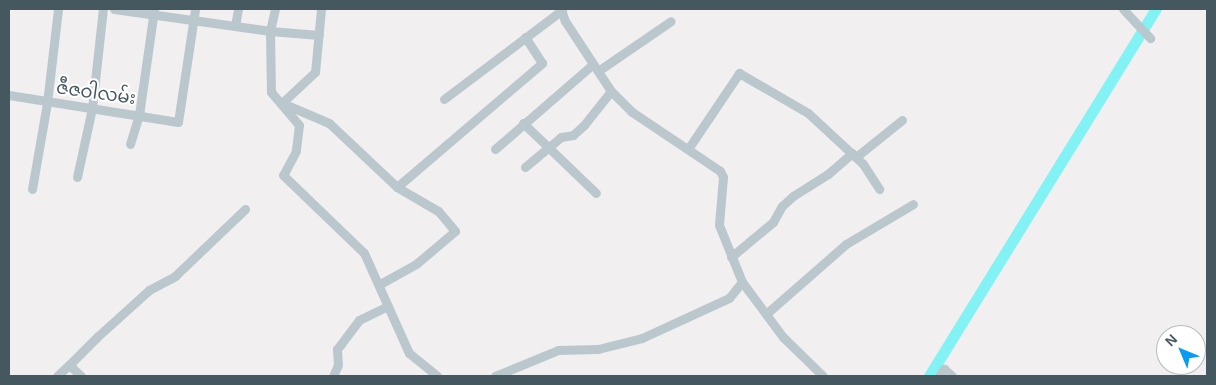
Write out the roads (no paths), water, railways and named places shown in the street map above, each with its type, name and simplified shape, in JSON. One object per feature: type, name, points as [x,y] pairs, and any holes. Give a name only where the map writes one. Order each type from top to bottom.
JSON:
[{"type":"street","points":[[32,189],[48,102],[58,9]]},
{"type":"street","points":[[77,177],[92,108],[103,9]]},
{"type":"street","points":[[114,9],[154,11],[193,20],[270,31],[319,35]]},
{"type":"street","points":[[193,20],[195,9]]},
{"type":"street","points":[[235,26],[238,9]]},
{"type":"street","points":[[275,9],[270,31],[271,92],[299,125],[296,151],[283,175],[364,253],[380,284],[409,353],[437,376]]},
{"type":"street","points":[[282,103],[314,72],[322,9]]},
{"type":"street","points":[[1123,9],[1150,38]]},
{"type":"street","points":[[444,100],[561,10],[611,91],[632,112],[715,168],[723,177],[719,225],[742,282],[783,337],[823,376]]},
{"type":"street","points":[[130,144],[138,116],[154,11]]},
{"type":"street","name":"ဇီဇဝါလမ်း","points":[[9,96],[178,122],[193,20]]},
{"type":"street","points":[[495,149],[523,123],[596,68],[671,21]]},
{"type":"street","points":[[397,187],[542,64],[524,37]]},
{"type":"street","points":[[688,149],[739,73],[808,114],[854,155],[879,189]]},
{"type":"street","points":[[525,167],[548,147],[584,125],[611,91]]},
{"type":"street","points":[[282,103],[329,123],[397,187],[438,211],[455,231],[416,264],[380,284]]},
{"type":"street","points":[[731,257],[773,222],[782,206],[793,196],[828,174],[902,120]]},
{"type":"street","points":[[523,123],[596,193]]},
{"type":"street","points":[[766,314],[846,244],[913,204]]},
{"type":"street","points":[[57,376],[149,290],[175,276],[245,209]]},
{"type":"street","points":[[494,376],[558,350],[598,349],[642,338],[729,298],[742,282]]},
{"type":"street","points":[[333,376],[338,365],[337,349],[359,320],[388,306]]},
{"type":"street","points":[[69,365],[81,376]]},
{"type":"street","points":[[939,376],[944,369],[952,376]]},
{"type":"waterway","points":[[929,376],[1156,9]]}]
